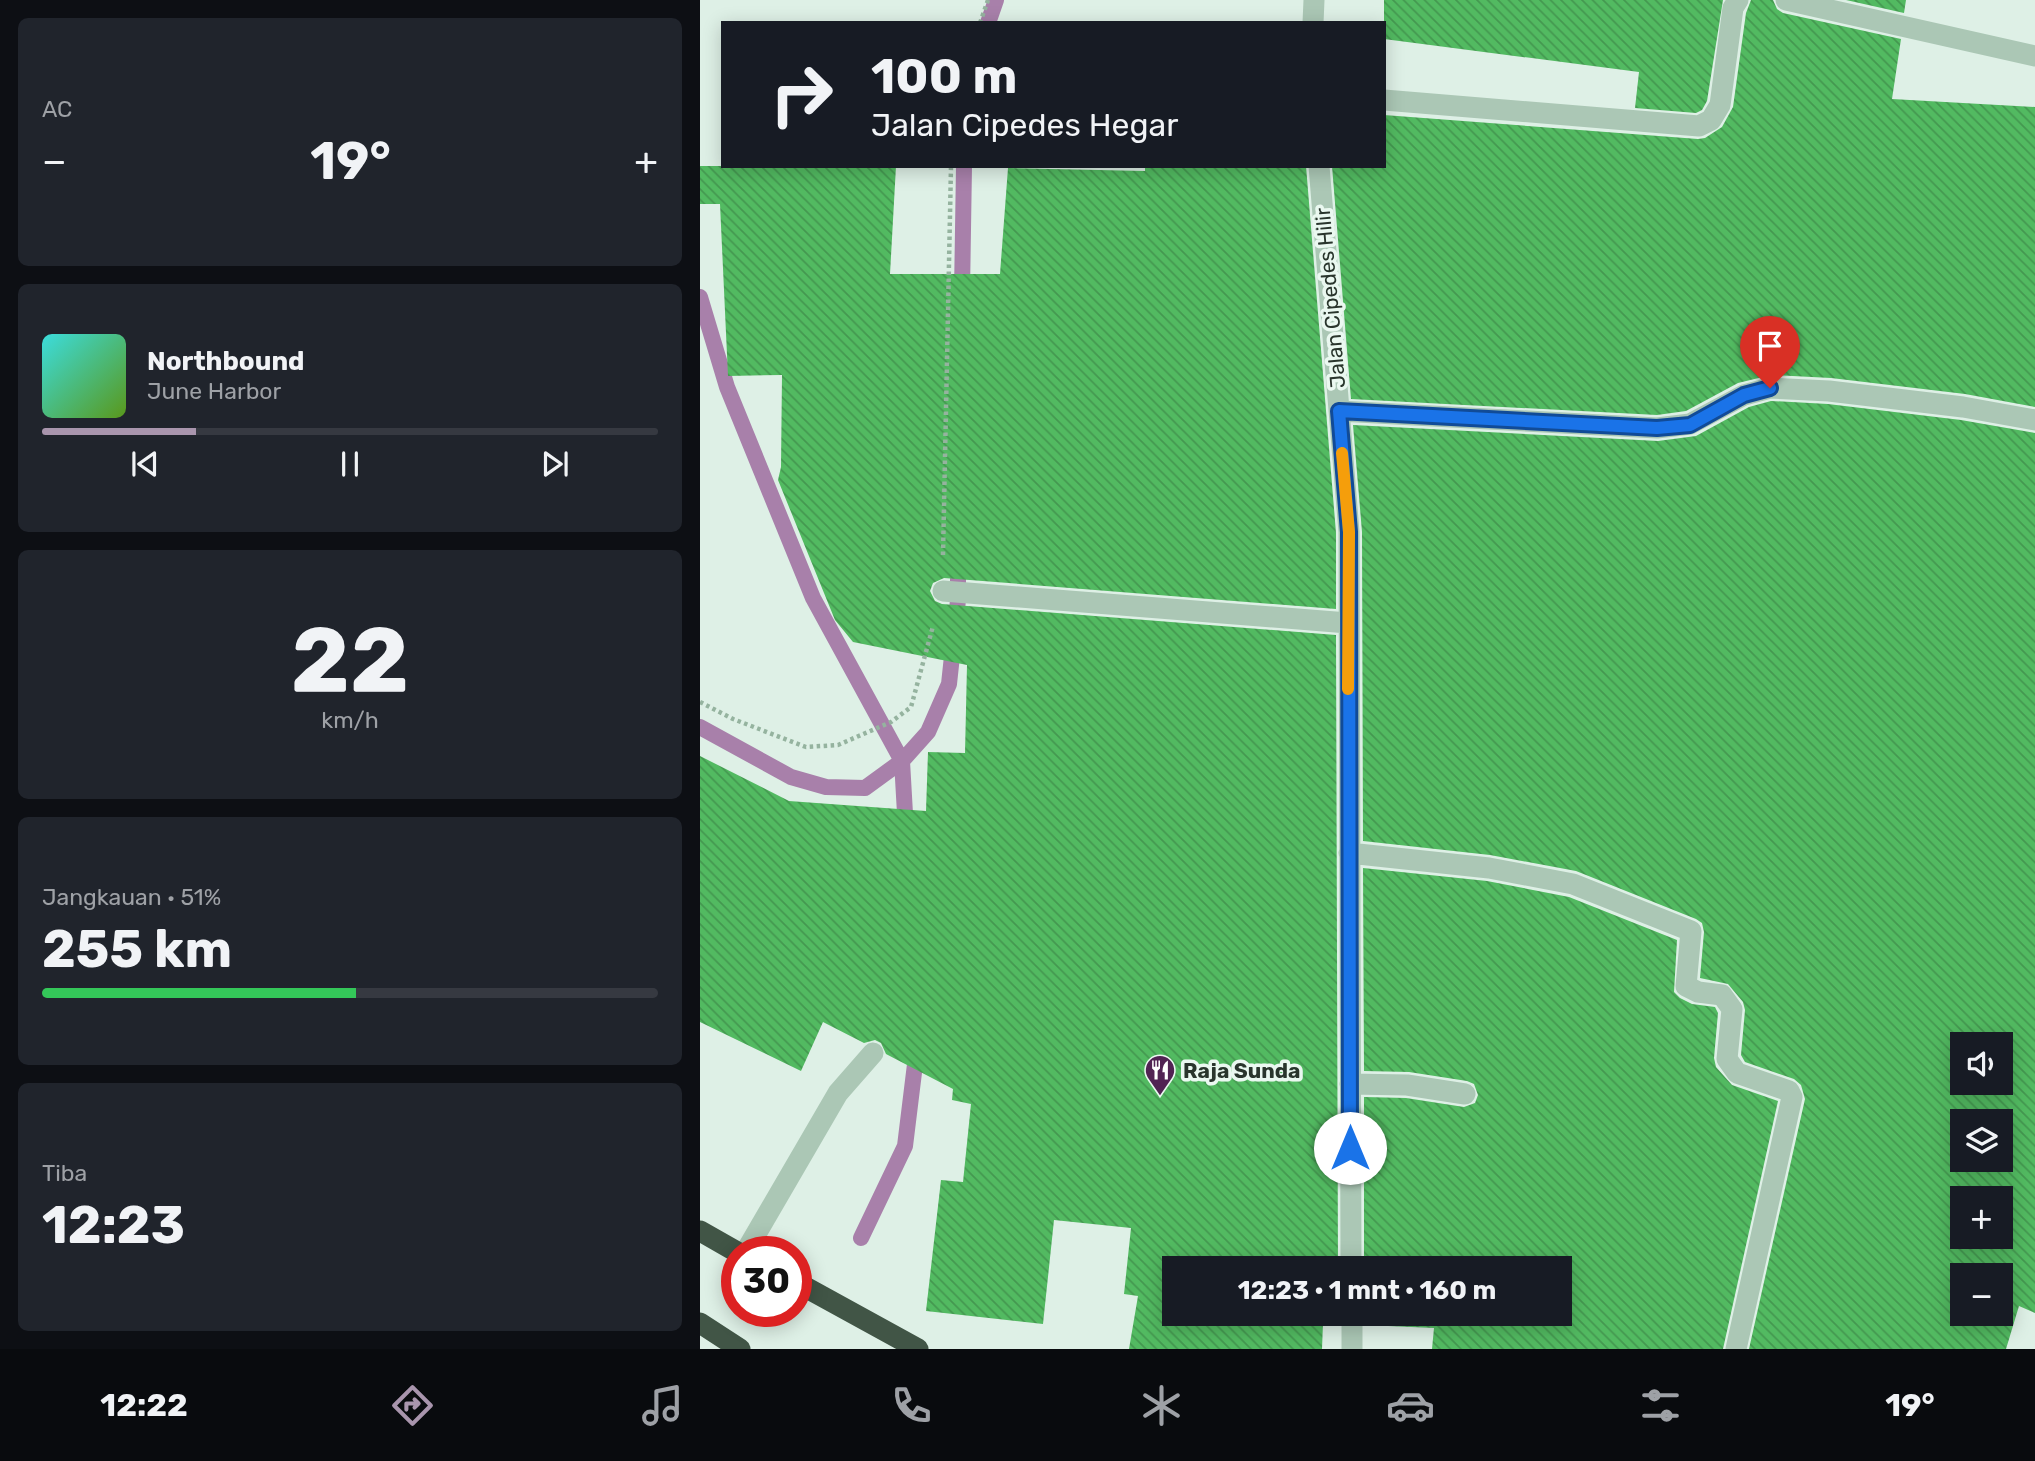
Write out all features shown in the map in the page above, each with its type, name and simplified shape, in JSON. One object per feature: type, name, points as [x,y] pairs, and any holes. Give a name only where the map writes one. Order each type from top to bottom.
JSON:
[{"type":"highway","points":[[700,1231],[721,1243]]},
{"type":"highway","points":[[812,1291],[918,1349]]},
{"type":"highway","points":[[700,1323],[740,1349]]},
{"type":"street","points":[[1313,21],[1314,0]]},
{"type":"street","points":[[1386,100],[1699,126],[1710,120],[1720,105],[1733,8],[1738,0]]},
{"type":"street","points":[[1786,0],[2035,56]]},
{"type":"street","name":"Jalan Cipedes Hilir","points":[[1320,168],[1349,532],[1351,1256]]},
{"type":"street","points":[[1339,411],[1657,428],[1690,425],[1744,395],[1770,388],[1829,391],[1963,407],[2035,420]]},
{"type":"street","points":[[948,591],[1348,623]]},
{"type":"street","points":[[1349,853],[1489,868],[1573,884],[1691,931],[1686,986],[1698,992],[1723,995],[1732,1009],[1727,1059],[1737,1073],[1789,1091],[1792,1097],[1736,1349]]},
{"type":"street","points":[[756,1236],[838,1093],[873,1053]]},
{"type":"street","points":[[1350,1084],[1421,1086],[1465,1094]]},
{"type":"street","points":[[1353,1326],[1356,1348]]},
{"type":"path","points":[[982,21],[988,0]]},
{"type":"path","points":[[700,702],[733,719],[806,747],[838,745],[870,733],[911,707],[948,591],[951,168]]},
{"type":"building","points":[[1384,0],[1723,0],[1707,101],[1702,110],[1696,113],[1635,108],[1639,72],[1386,39]]},
{"type":"building","points":[[1751,0],[1773,0],[1777,9],[1783,13],[1901,39],[1892,99],[2035,107],[2035,407],[1965,394],[1831,378],[1771,375],[1738,383],[1686,411],[1657,415],[1351,399],[1332,168],[1386,168],[1386,115],[1705,138],[1722,127],[1733,107],[1746,13]]},
{"type":"building","points":[[1846,0],[1906,0],[1904,13]]},
{"type":"building","points":[[700,166],[896,168],[890,274],[1000,274],[1008,168],[1145,171],[1145,168],[1306,168],[1336,533],[1336,609],[944,578],[933,583],[930,591],[935,601],[942,604],[1336,635],[1338,1256],[1162,1256],[1162,1326],[1323,1326],[1322,1349],[1129,1349],[1138,1296],[1124,1294],[1131,1228],[1054,1220],[1043,1324],[926,1311],[941,1180],[963,1182],[971,1104],[952,1100],[953,1089],[886,1054],[881,1043],[875,1040],[864,1043],[823,1022],[801,1071],[700,1022],[700,756],[789,801],[926,811],[928,752],[965,753],[967,665],[853,642],[835,620],[778,480],[781,467],[782,375],[728,376],[720,204],[700,204]]},
{"type":"building","points":[[1771,401],[1828,404],[1961,420],[2035,433],[2035,1313],[2019,1306],[2013,1326],[2013,1263],[1950,1263],[1950,1326],[2013,1326],[2006,1349],[1749,1349],[1805,1099],[1801,1085],[1794,1079],[1745,1062],[1741,1055],[1745,1010],[1743,1002],[1728,984],[1700,978],[1704,932],[1702,923],[1576,871],[1490,855],[1363,841],[1362,532],[1353,425],[1658,441],[1696,436],[1749,407]]},
{"type":"building","points":[[1363,868],[1487,881],[1569,897],[1677,940],[1674,992],[1692,1004],[1715,1007],[1718,1013],[1714,1058],[1716,1067],[1732,1085],[1778,1101],[1723,1349],[1432,1349],[1434,1328],[1388,1326],[1572,1326],[1572,1256],[1364,1256],[1364,1097],[1406,1098],[1464,1107],[1475,1103],[1478,1095],[1474,1084],[1467,1081],[1409,1072],[1364,1071]]},
{"type":"waterway","points":[[989,21],[996,0]]},
{"type":"waterway","points":[[962,293],[964,168]]},
{"type":"waterway","points":[[700,297],[727,387],[813,598],[902,761],[906,831]]},
{"type":"waterway","points":[[700,727],[791,777],[826,787],[865,788],[902,761],[928,732],[949,684],[958,600],[958,557]]},
{"type":"waterway","points":[[861,1238],[905,1146],[917,1048]]},
{"type":"slow traffic","points":[[1342,453],[1349,532],[1348,689]]},
{"type":"place","name":"Raja Sunda","points":[[1160,1097]]},
{"type":"route","points":[[1350,1148],[1349,532],[1339,411],[1657,428],[1690,425],[1744,395],[1770,388]]}]
